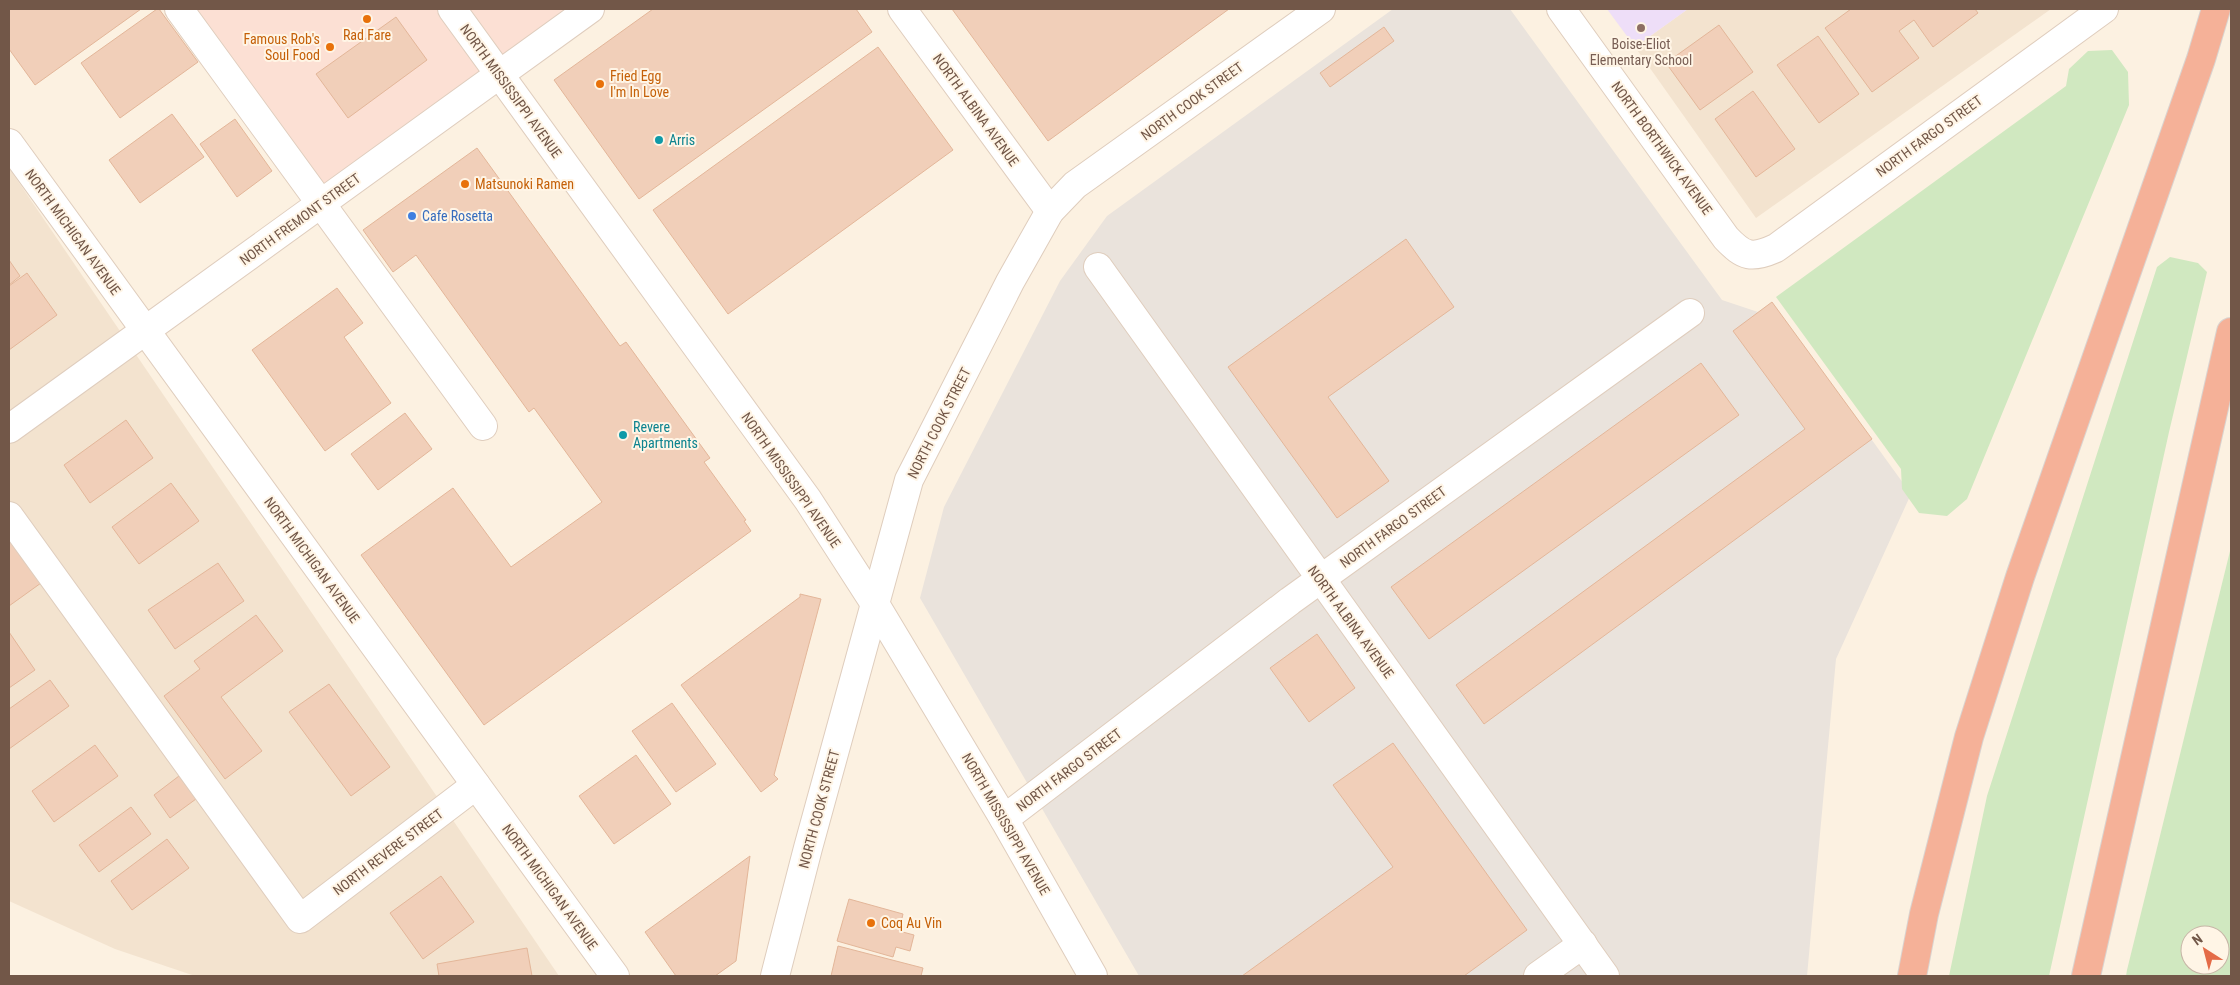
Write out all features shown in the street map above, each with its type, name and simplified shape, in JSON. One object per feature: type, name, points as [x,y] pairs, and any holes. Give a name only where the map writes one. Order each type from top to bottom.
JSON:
[{"type":"highway","points":[[1912,976],[1924,914],[1968,737],[2020,577],[2198,68],[2216,9]]},
{"type":"highway","points":[[2086,976],[2231,332]]},
{"type":"street","points":[[179,9],[483,426]]},
{"type":"street","name":"NORTH MISSISSIPPI AVENUE","points":[[452,9],[808,500],[875,604],[1004,819],[1093,976]]},
{"type":"street","name":"NORTH FREMONT STREET","points":[[9,429],[590,9]]},
{"type":"street","name":"NORTH ALBINA AVENUE","points":[[902,9],[1050,211]]},
{"type":"street","name":"NORTH COOK STREET","points":[[775,976],[808,848],[909,480],[1010,282],[1050,211],[1075,185],[1321,9]]},
{"type":"street","name":"NORTH BORTHWICK AVENUE","points":[[1561,9],[1726,238],[1737,250],[1751,256]]},
{"type":"street","name":"NORTH FARGO STREET","points":[[1751,256],[1776,248],[2104,9]]},
{"type":"street","name":"NORTH MICHIGAN AVENUE","points":[[9,143],[615,976]]},
{"type":"street","name":"NORTH ALBINA AVENUE","points":[[1098,267],[1606,976]]},
{"type":"street","name":"NORTH FARGO STREET","points":[[1004,819],[1321,579],[1690,313]]},
{"type":"street","name":"NORTH REVERE STREET","points":[[9,516],[300,919],[476,785]]},
{"type":"street","points":[[1538,976],[1582,944]]},
{"type":"shaded area","points":[[189,9],[575,9],[321,193]]},
{"type":"shaded area","points":[[1393,9],[1510,9],[1722,300],[1758,312],[1772,302],[1911,494],[1836,659],[1807,976],[1139,976],[920,598],[944,507],[1060,281],[1107,216]]},
{"type":"shaded area","name":"Boise-Eliot Elementary School","points":[[1607,9],[1688,9],[1635,47]]},
{"type":"shaded area","points":[[1688,9],[2051,9],[1756,218],[1635,47]]},
{"type":"shaded area","points":[[9,168],[559,976],[195,976],[115,949],[9,901]]},
{"type":"green space","points":[[2112,50],[2128,72],[2129,105],[1967,499],[1947,516],[1919,513],[1902,489],[1901,469],[1776,297],[2066,86],[2069,69],[2088,51]]},
{"type":"green space","points":[[2170,257],[2198,263],[2207,272],[2169,432],[2049,976],[1949,976],[1987,796],[2157,267]]},
{"type":"green space","points":[[2231,547],[2231,976],[2126,976],[2127,970]]},
{"type":"building","points":[[9,9],[141,9],[35,85],[9,49]]},
{"type":"building","points":[[159,9],[198,62],[120,118],[81,63]]},
{"type":"building","name":"Arris","points":[[653,9],[856,9],[872,32],[639,199],[554,80]]},
{"type":"building","points":[[952,9],[1229,9],[1048,141]]},
{"type":"building","points":[[1851,9],[1975,9],[1978,13],[1933,47],[1914,20],[1899,31],[1919,58],[1872,92],[1825,28]]},
{"type":"building","points":[[396,17],[427,60],[348,118],[316,74]]},
{"type":"building","points":[[1719,25],[1753,72],[1700,110],[1666,63]]},
{"type":"building","points":[[1384,27],[1394,41],[1330,87],[1320,73]]},
{"type":"building","points":[[1818,36],[1859,94],[1819,123],[1777,65]]},
{"type":"building","points":[[878,47],[953,150],[728,314],[653,210]]},
{"type":"building","points":[[1753,91],[1795,149],[1756,177],[1715,119]]},
{"type":"building","points":[[172,114],[204,157],[140,203],[109,160]]},
{"type":"building","points":[[235,119],[272,171],[237,197],[200,144]]},
{"type":"building","name":"Revere Apartments","points":[[477,148],[620,346],[626,342],[710,458],[704,462],[746,520],[744,521],[751,531],[484,725],[361,555],[453,488],[511,567],[602,502],[534,408],[529,412],[416,255],[393,272],[363,230]]},
{"type":"building","points":[[1406,239],[1454,307],[1328,397],[1389,481],[1337,518],[1228,367]]},
{"type":"building","points":[[9,260],[20,276],[9,285]]},
{"type":"building","points":[[27,273],[57,315],[9,350],[9,286]]},
{"type":"building","points":[[337,288],[363,323],[344,337],[391,403],[325,451],[252,350]]},
{"type":"building","points":[[1772,302],[1872,439],[1484,724],[1456,685],[1805,429],[1733,331]]},
{"type":"building","points":[[1701,363],[1739,415],[1429,639],[1391,587]]},
{"type":"building","points":[[405,413],[432,449],[378,490],[351,454]]},
{"type":"building","points":[[126,420],[153,458],[90,503],[64,465]]},
{"type":"building","points":[[171,483],[199,521],[139,564],[112,527]]},
{"type":"building","points":[[9,538],[41,583],[9,606]]},
{"type":"building","points":[[218,563],[244,601],[175,649],[148,610]]},
{"type":"building","points":[[800,594],[821,599],[774,775],[778,779],[761,792],[681,685],[800,597]]},
{"type":"building","points":[[256,615],[283,651],[221,697],[262,751],[225,779],[164,696],[200,669],[194,661]]},
{"type":"building","points":[[9,632],[35,670],[9,688]]},
{"type":"building","points":[[1317,634],[1355,688],[1309,722],[1270,668]]},
{"type":"building","points":[[50,680],[69,706],[9,749],[9,709]]},
{"type":"building","points":[[329,684],[390,767],[351,796],[289,712]]},
{"type":"building","points":[[672,703],[716,764],[676,792],[632,731]]},
{"type":"building","points":[[1393,743],[1527,930],[1464,976],[1242,976],[1393,867],[1333,785]]},
{"type":"building","points":[[95,745],[118,776],[54,822],[32,791]]},
{"type":"building","points":[[636,755],[671,804],[614,844],[579,796]]},
{"type":"building","points":[[179,776],[196,799],[170,818],[154,795]]},
{"type":"building","points":[[131,807],[151,834],[99,872],[79,845]]},
{"type":"building","points":[[167,839],[189,868],[132,910],[111,881]]},
{"type":"building","points":[[750,856],[736,961],[715,976],[676,976],[645,932]]},
{"type":"building","points":[[441,876],[474,922],[423,959],[390,913]]},
{"type":"building","points":[[849,899],[903,914],[899,931],[914,935],[910,951],[896,947],[893,957],[837,941]]},
{"type":"building","points":[[838,946],[923,968],[921,976],[831,976]]},
{"type":"building","points":[[527,948],[532,976],[439,976],[437,964]]},
{"type":"place","name":"Rad Fare","points":[[367,19]]},
{"type":"place","name":"Boise-Eliot Elementary School","points":[[1641,28]]},
{"type":"place","name":"Famous Rob's Soul Food","points":[[330,47]]},
{"type":"place","name":"Fried Egg I'm In Love","points":[[600,84]]},
{"type":"place","name":"Arris","points":[[659,140]]},
{"type":"place","name":"Matsunoki Ramen","points":[[465,184]]},
{"type":"place","name":"Cafe Rosetta","points":[[412,216]]},
{"type":"place","name":"Revere Apartments","points":[[623,435]]},
{"type":"place","name":"Coq Au Vin","points":[[871,923]]}]
